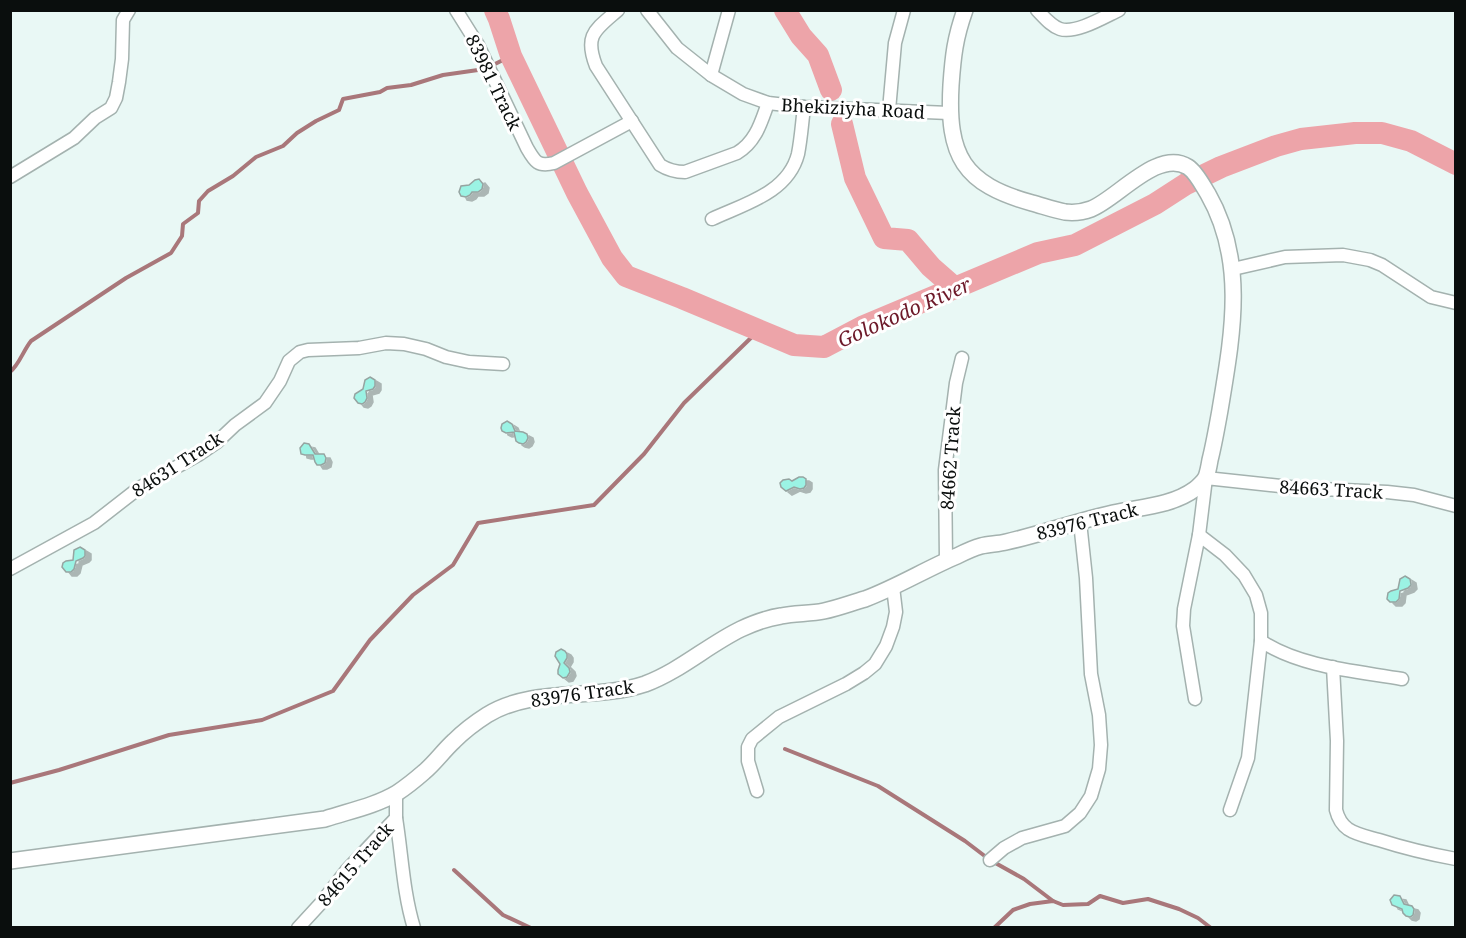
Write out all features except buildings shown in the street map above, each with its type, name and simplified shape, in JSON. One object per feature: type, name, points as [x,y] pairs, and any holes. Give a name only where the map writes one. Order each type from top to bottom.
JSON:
[{"type":"street","points":[[10,177],[74,138],[95,118],[111,108],[116,98],[119,82],[123,20],[129,10]]},
{"type":"street","name":"83981 Track","points":[[456,10],[478,45],[537,163],[554,163],[632,121]]},
{"type":"street","points":[[618,10],[596,31],[590,47],[597,66],[660,165],[669,170],[685,172],[745,149],[758,130],[768,103]]},
{"type":"street","name":"Bhekiziyha Road","points":[[647,10],[677,48],[711,75],[743,93],[768,103],[804,107],[949,113]]},
{"type":"street","points":[[711,75],[729,10]]},
{"type":"street","points":[[889,110],[895,44],[904,10]]},
{"type":"street","points":[[965,10],[954,51],[949,113],[956,149],[965,166],[975,177],[996,191],[1007,195],[1067,212],[1080,212],[1093,208],[1138,177],[1162,165],[1171,163],[1187,166],[1202,184],[1217,210],[1227,239],[1233,269],[1234,293],[1227,369],[1184,609],[1184,626],[1195,699]]},
{"type":"street","points":[[1037,10],[1053,25],[1059,28],[1074,29],[1119,10]]},
{"type":"street","points":[[712,219],[772,191],[789,175],[798,155],[804,107]]},
{"type":"street","points":[[1233,269],[1285,257],[1343,255],[1376,262],[1431,297],[1455,303]]},
{"type":"street","name":"84631 Track","points":[[10,569],[94,523],[139,488],[217,442],[235,425],[265,403],[280,381],[289,361],[300,352],[359,348],[386,343],[404,344],[469,362],[503,364]]},
{"type":"street","name":"84662 Track","points":[[946,560],[945,470],[956,383],[962,357]]},
{"type":"street","name":"84663 Track","points":[[1206,478],[1299,488],[1414,495],[1455,506]]},
{"type":"street","name":"83976 Track","points":[[10,861],[325,819],[372,804],[396,793],[427,770],[455,740],[487,714],[514,703],[550,696],[630,688],[648,683],[681,666],[737,631],[760,621],[833,608],[866,598],[981,546],[1005,543],[1113,513],[1159,504],[1191,492],[1206,478]]},
{"type":"street","points":[[990,860],[1004,848],[1022,838],[1065,826],[1080,813],[1091,796],[1099,769],[1101,745],[1099,715],[1091,674],[1086,578],[1080,522]]},
{"type":"street","points":[[1199,535],[1225,555],[1244,575],[1256,595],[1261,613],[1261,641],[1248,758],[1230,810]]},
{"type":"street","points":[[757,791],[748,761],[748,747],[752,739],[779,717],[846,684],[875,664],[886,646],[893,627],[896,612],[892,587]]},
{"type":"street","points":[[1261,641],[1286,655],[1333,668],[1402,679]]},
{"type":"street","points":[[1333,668],[1338,817],[1352,831],[1371,838],[1455,860]]},
{"type":"street","name":"84615 Track","points":[[298,927],[396,818],[396,793]]},
{"type":"street","points":[[396,818],[405,893],[414,927]]},
{"type":"waterway","name":"Golokodo River","points":[[495,10],[511,56],[577,193],[612,258],[626,276],[794,345],[824,347],[862,327],[1038,253],[1075,245],[1221,167],[1301,139],[1355,133],[1382,133],[1411,141],[1456,164]]},
{"type":"waterway","points":[[785,10],[801,36],[818,55],[831,90]]},
{"type":"waterway","points":[[495,64],[511,56]]},
{"type":"waterway","points":[[10,372],[31,341],[126,278],[171,253],[182,236],[183,224],[198,213],[199,201],[208,191],[233,176],[256,157],[283,146],[297,133],[339,110],[343,99],[380,92],[387,88],[411,85],[443,75],[478,70]]},
{"type":"waterway","points":[[842,124],[855,178],[884,238],[908,240],[931,267],[955,288]]},
{"type":"waterway","points":[[10,783],[169,735],[262,720],[333,691],[370,640],[413,595],[453,565],[478,523],[594,505],[644,454],[684,403],[758,331]]},
{"type":"waterway","points":[[785,749],[878,786],[965,841],[990,860],[1024,879],[1053,901]]},
{"type":"waterway","points":[[454,870],[503,915],[531,928]]},
{"type":"waterway","points":[[994,928],[1013,910],[1030,904],[1053,901],[1063,905],[1088,904],[1100,896],[1123,903],[1148,899],[1179,909],[1198,918],[1211,928]]}]
